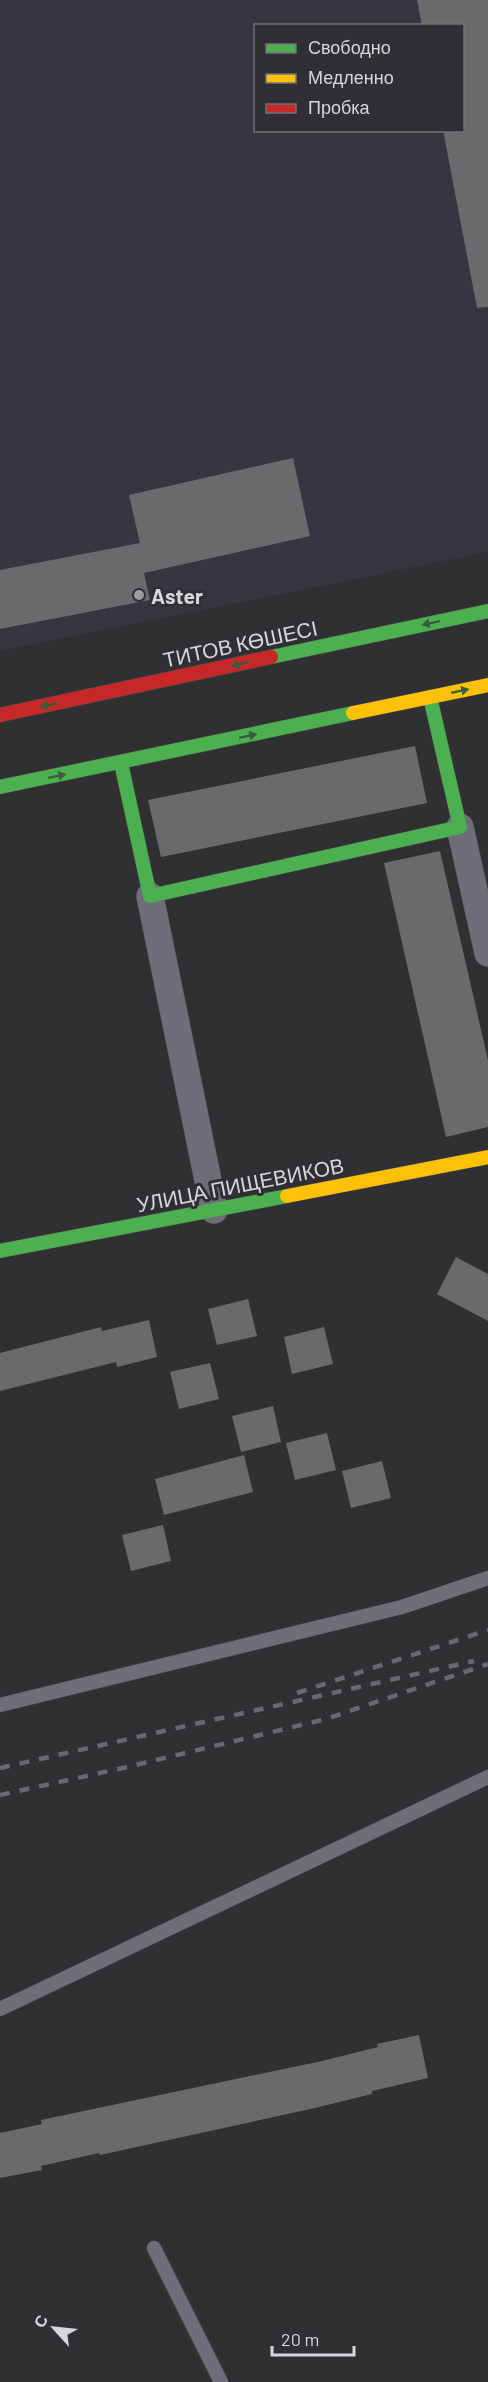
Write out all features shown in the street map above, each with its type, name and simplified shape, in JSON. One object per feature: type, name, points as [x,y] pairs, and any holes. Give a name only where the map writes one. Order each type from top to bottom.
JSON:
[{"type":"main road","name":"ТИТОВ КӨШЕСІ","points":[[0,716],[488,611]]},
{"type":"main road","points":[[0,787],[488,685]]},
{"type":"main road","points":[[121,763],[150,896],[460,827],[430,697]]},
{"type":"main road","name":"УЛИЦА ПИЩЕВИКОВ","points":[[0,1251],[488,1157]]},
{"type":"street","points":[[460,827],[488,953]]},
{"type":"street","points":[[150,896],[214,1210]]},
{"type":"lane","points":[[0,1705],[402,1606],[488,1578]]},
{"type":"lane","points":[[0,2009],[488,1777]]},
{"type":"lane","points":[[154,2248],[221,2382]]},
{"type":"shaded area","points":[[0,0],[488,0],[488,552],[0,651]]},
{"type":"building","points":[[417,0],[488,0],[488,307],[477,308],[443,132],[464,132],[464,24],[422,24]]},
{"type":"building","points":[[293,458],[310,536],[144,573],[150,600],[0,629],[0,570],[140,543],[129,495]]},
{"type":"building","points":[[415,746],[427,803],[161,857],[148,800]]},
{"type":"building","points":[[440,851],[488,1060],[488,1127],[446,1137],[384,863]]},
{"type":"building","points":[[456,1257],[488,1274],[488,1321],[437,1294]]},
{"type":"building","points":[[248,1299],[257,1336],[217,1345],[208,1309]]},
{"type":"building","points":[[149,1320],[157,1357],[117,1367],[116,1362],[0,1391],[0,1353],[101,1327],[102,1331]]},
{"type":"building","points":[[324,1327],[333,1364],[292,1374],[284,1337]]},
{"type":"building","points":[[210,1363],[219,1399],[179,1409],[170,1372]]},
{"type":"building","points":[[273,1406],[281,1442],[241,1452],[232,1416]]},
{"type":"building","points":[[327,1433],[336,1470],[295,1480],[286,1443]]},
{"type":"building","points":[[244,1455],[253,1492],[164,1515],[155,1479]]},
{"type":"building","points":[[382,1461],[391,1498],[351,1508],[342,1471]]},
{"type":"building","points":[[163,1525],[171,1561],[131,1571],[122,1535]]},
{"type":"building","points":[[419,2035],[428,2078],[372,2091],[372,2094],[315,2108],[100,2155],[99,2153],[41,2166],[42,2170],[0,2178],[0,2133],[42,2124],[41,2120],[322,2061],[378,2047],[377,2044]]},
{"type":"railway","points":[[297,1693],[488,1630]]},
{"type":"railway","points":[[0,1768],[474,1661]]},
{"type":"railway","points":[[0,1795],[326,1719],[488,1664]]},
{"type":"traffic: fast","points":[[271,657],[488,611]]},
{"type":"traffic: fast","points":[[121,763],[150,896],[460,827],[430,697]]},
{"type":"traffic: fast","points":[[0,787],[353,713]]},
{"type":"traffic: fast","points":[[0,1251],[287,1196]]},
{"type":"traffic: slow","points":[[353,713],[488,685]]},
{"type":"traffic: slow","points":[[287,1196],[488,1157]]},
{"type":"traffic: jam","points":[[0,715],[271,657]]},
{"type":"place","name":"Aster","points":[[139,595]]}]
